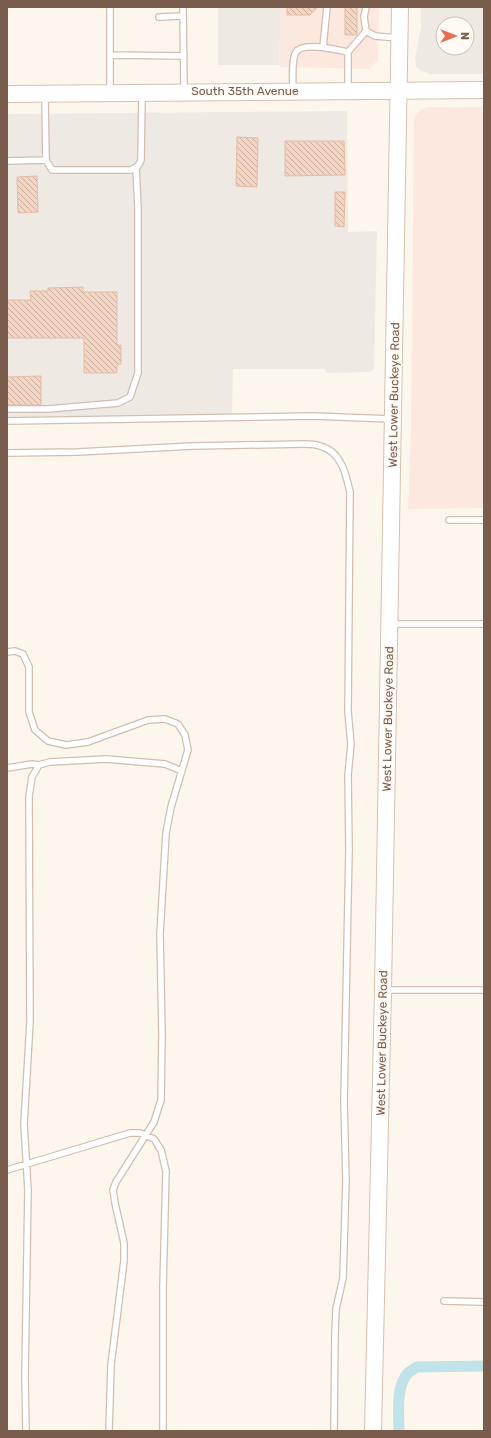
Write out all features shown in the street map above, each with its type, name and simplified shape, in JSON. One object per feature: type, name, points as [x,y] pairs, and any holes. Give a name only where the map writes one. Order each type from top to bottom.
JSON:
[{"type":"main road","name":"West Lower Buckeye Road","points":[[373,1431],[383,990],[400,7]]},
{"type":"main road","name":"South 35th Avenue","points":[[7,94],[484,90]]},
{"type":"lane","points":[[110,7],[110,92]]},
{"type":"lane","points":[[183,7],[184,92]]},
{"type":"lane","points":[[323,47],[327,7]]},
{"type":"lane","points":[[348,90],[348,52],[366,31],[364,17],[366,7]]},
{"type":"lane","points":[[159,17],[183,16]]},
{"type":"lane","points":[[366,31],[375,36],[400,38]]},
{"type":"lane","points":[[292,91],[293,67],[296,52],[301,48],[323,47],[348,52]]},
{"type":"lane","points":[[110,55],[184,56]]},
{"type":"lane","points":[[45,93],[46,160],[52,170],[131,170],[138,166],[141,160],[142,92]]},
{"type":"lane","points":[[7,161],[46,160]]},
{"type":"lane","points":[[7,409],[48,410],[118,403],[130,397],[138,373],[138,208],[136,168]]},
{"type":"lane","points":[[7,421],[313,416],[393,419]]},
{"type":"lane","points":[[7,453],[78,452],[193,446],[304,444],[321,446],[335,453],[345,471],[350,492],[348,712],[351,744],[348,775],[349,849],[344,1102],[346,1181],[343,1278],[336,1309],[334,1431]]},
{"type":"lane","points":[[449,520],[484,520]]},
{"type":"lane","points":[[389,624],[484,624]]},
{"type":"lane","points":[[7,652],[15,651],[23,654],[29,667],[29,712],[35,730],[48,741],[66,745],[88,742],[148,720],[165,719],[178,724],[185,735],[188,750],[171,807],[166,833],[160,934],[162,1034],[161,1100],[154,1122],[116,1182],[113,1190],[124,1243],[124,1261],[111,1365],[109,1431]]},
{"type":"lane","points":[[7,768],[32,764],[39,765],[50,762],[106,759],[165,764],[182,771]]},
{"type":"lane","points":[[26,1431],[25,1377],[28,1190],[24,1124],[30,1022],[29,796],[32,777],[39,765]]},
{"type":"lane","points":[[383,990],[484,990]]},
{"type":"lane","points":[[7,1170],[130,1133],[140,1133],[145,1135],[154,1140],[161,1150],[166,1171],[163,1288],[163,1431]]},
{"type":"lane","points":[[444,1301],[484,1302]]},
{"type":"shaded area","points":[[218,7],[281,7],[279,65],[218,65]]},
{"type":"shaded area","points":[[281,7],[379,7],[378,60],[369,69],[279,67]]},
{"type":"shaded area","points":[[421,7],[484,7],[484,74],[430,74],[420,70],[416,66],[415,58],[421,28]]},
{"type":"shaded area","points":[[428,107],[484,107],[484,508],[408,509],[411,433],[414,119],[417,113]]},
{"type":"shaded area","points":[[347,111],[348,232],[377,231],[374,369],[370,372],[327,373],[325,369],[233,369],[232,414],[7,418],[7,114]]},
{"type":"building","points":[[287,7],[318,7],[310,15],[287,15]]},
{"type":"building","points":[[345,7],[357,7],[357,35],[345,35]]},
{"type":"building","points":[[237,137],[258,138],[257,187],[236,186]]},
{"type":"building","points":[[285,141],[344,141],[345,175],[285,176]]},
{"type":"building","points":[[37,176],[38,212],[18,213],[17,177]]},
{"type":"building","points":[[335,192],[345,192],[344,227],[335,226]]},
{"type":"building","points":[[83,287],[83,292],[117,292],[117,345],[121,345],[121,364],[117,364],[117,373],[84,373],[84,338],[7,338],[7,300],[31,300],[30,291],[48,291],[48,288]]},
{"type":"building","points":[[41,376],[41,405],[7,405],[7,377]]},
{"type":"waterway","points":[[399,1431],[398,1408],[400,1392],[409,1372],[417,1367],[484,1366]]}]
